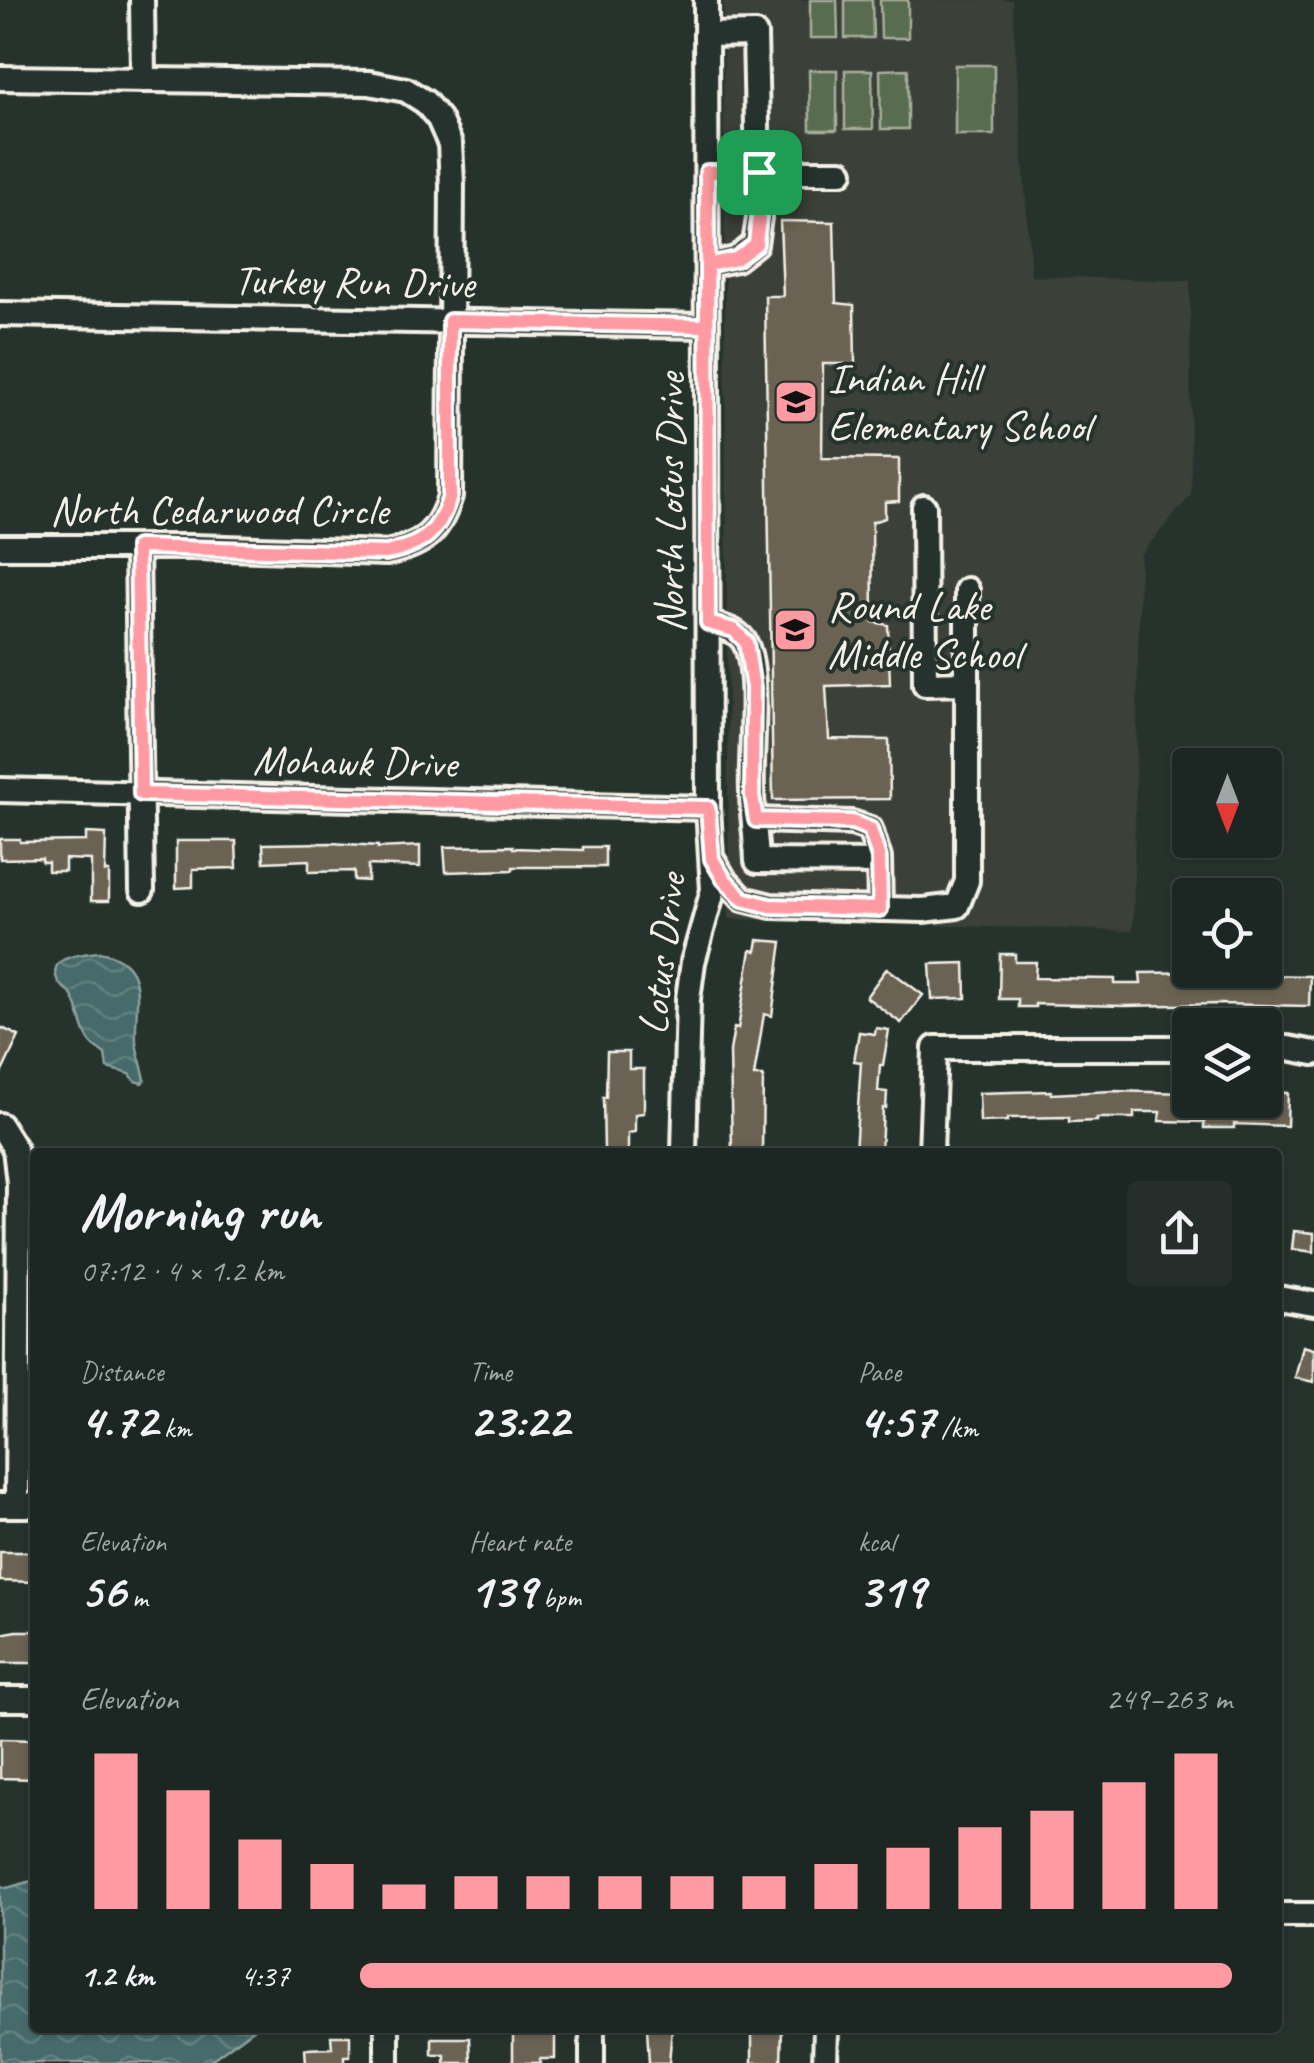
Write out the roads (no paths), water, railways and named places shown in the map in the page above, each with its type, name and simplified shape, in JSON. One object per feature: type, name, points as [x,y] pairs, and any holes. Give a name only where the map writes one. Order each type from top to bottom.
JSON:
[{"type":"street","points":[[0,78],[143,80],[142,0]]},
{"type":"street","name":"North Lotus Drive","points":[[706,0],[708,706]]},
{"type":"street","points":[[706,35],[756,34],[759,172],[756,244],[736,259],[707,265]]},
{"type":"street","name":"North Cedarwood Circle","points":[[0,547],[386,553],[409,548],[430,535],[444,517],[450,496],[452,184],[450,144],[439,118],[425,102],[406,90],[370,83],[143,80]]},
{"type":"street","points":[[707,172],[841,172]]},
{"type":"street","name":"Turkey Run Drive","points":[[0,314],[707,326]]},
{"type":"street","points":[[924,507],[924,684],[967,683]]},
{"type":"street","points":[[137,547],[142,890]]},
{"type":"street","points":[[712,859],[743,899],[770,906],[924,910],[958,906],[967,881],[967,590]]},
{"type":"street","points":[[708,623],[734,630],[746,642],[753,688],[752,795],[757,860],[879,862]]},
{"type":"street","name":"Lotus Drive","points":[[684,1148],[688,999],[693,962],[713,890],[708,706]]},
{"type":"street","name":"Mohawk Drive","points":[[0,790],[708,808]]},
{"type":"street","points":[[756,820],[852,822],[870,829],[879,862],[880,909]]},
{"type":"street","points":[[931,1148],[935,1048],[1172,1048]]},
{"type":"street","points":[[1282,1048],[1314,1053]]},
{"type":"street","points":[[0,1124],[15,1149],[20,1184],[17,1505]]},
{"type":"street","points":[[1282,1299],[1314,1304]]},
{"type":"street","points":[[0,1699],[30,1700]]},
{"type":"street","points":[[1282,1915],[1314,1916]]},
{"type":"street","points":[[387,2063],[388,2033]]},
{"type":"street","points":[[592,2033],[592,2063]]},
{"type":"street","points":[[825,2063],[826,2033]]},
{"type":"water","points":[[99,952],[115,957],[133,974],[136,1041],[145,1080],[142,1083],[130,1074],[107,1068],[105,1054],[89,1040],[74,999],[55,974],[56,967],[67,958]]},
{"type":"water","points":[[30,1881],[30,2033],[248,2033],[207,2063],[0,2063],[0,1886],[7,1888]]},
{"type":"place","name":"Indian Hill Elementary School","points":[[796,402]]},
{"type":"place","name":"Round Lake Middle School","points":[[795,630]]}]
